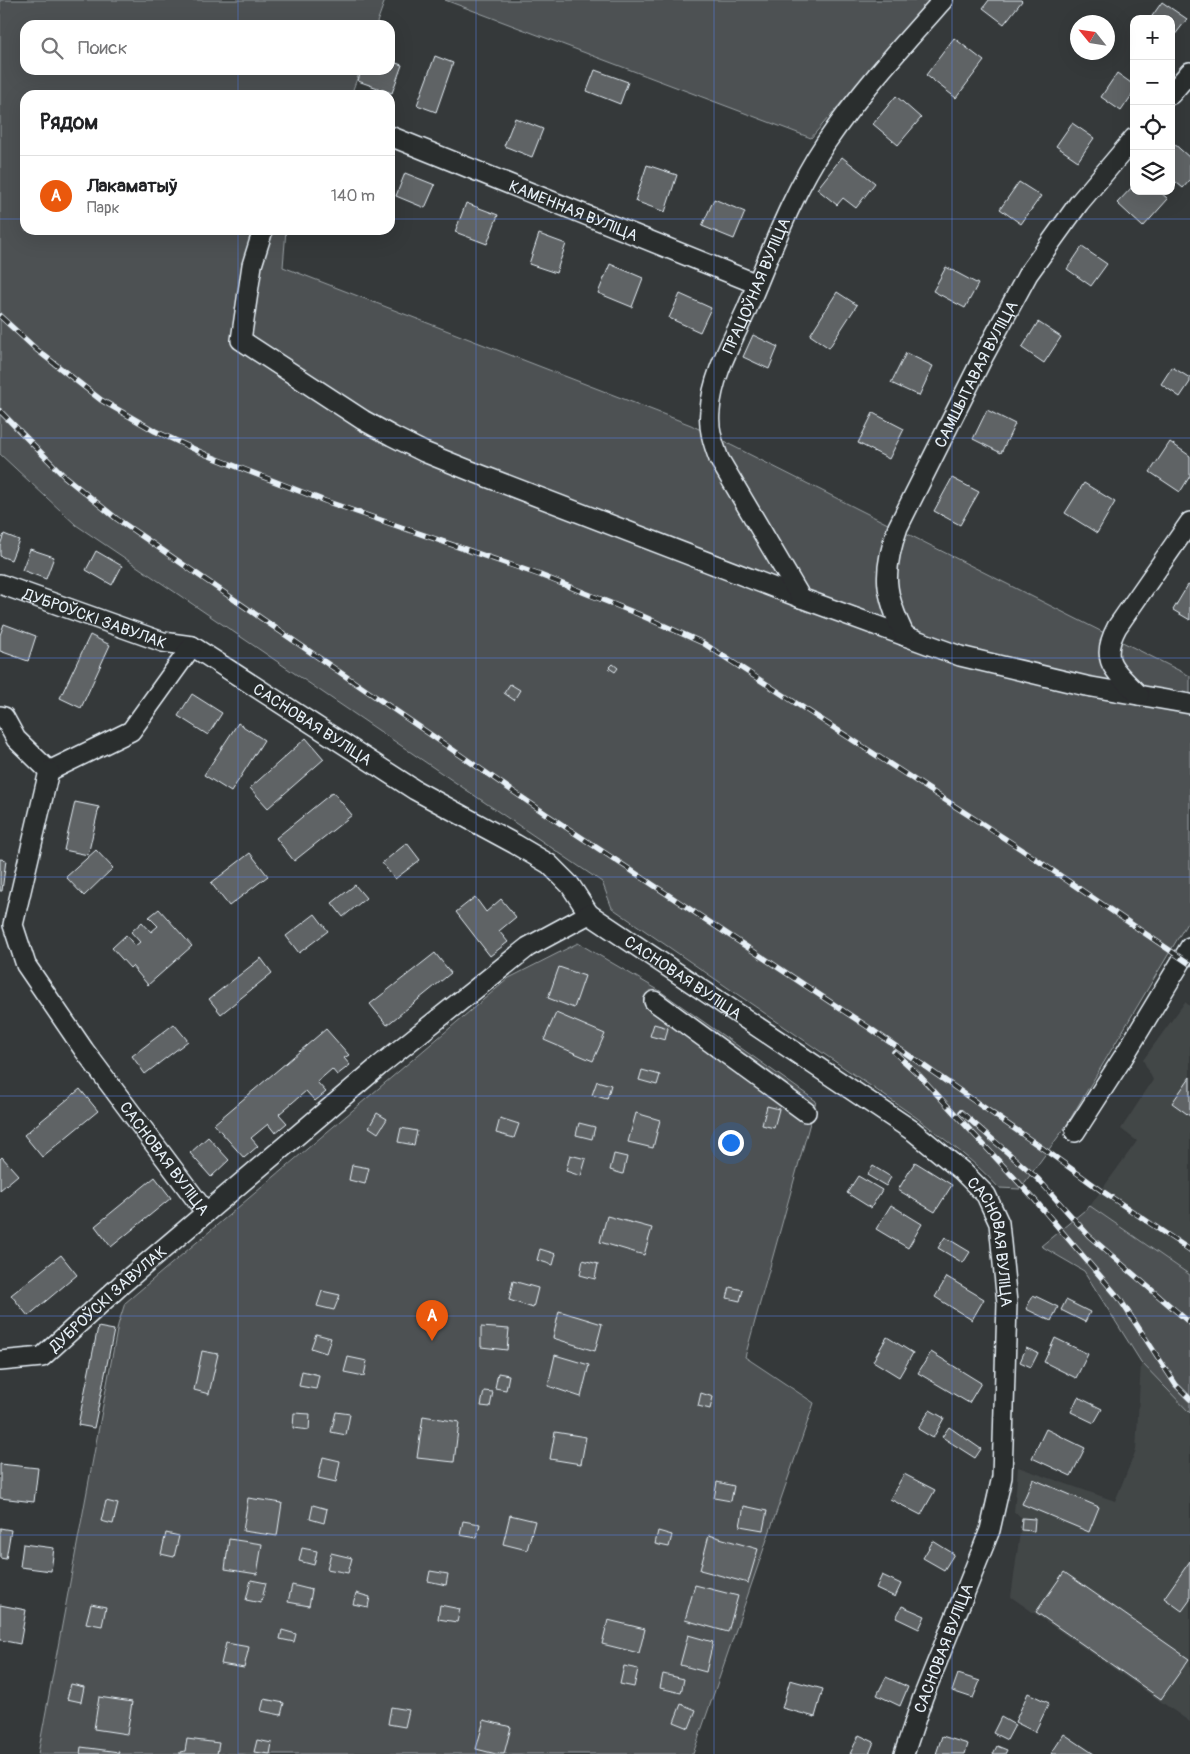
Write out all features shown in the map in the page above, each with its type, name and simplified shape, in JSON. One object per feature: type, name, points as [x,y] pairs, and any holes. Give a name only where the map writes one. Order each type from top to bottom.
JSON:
[{"type":"street","name":"ПРАЦОЎНАЯ ВУЛІЦА","points":[[801,598],[719,458],[712,442],[709,425],[710,410],[717,378],[797,194],[825,145],[862,93],[943,0]]},
{"type":"street","points":[[1175,89],[1190,72]]},
{"type":"street","name":"КАМЕННАЯ ВУЛІЦА","points":[[395,138],[757,284]]},
{"type":"street","name":"САМШЫТАВАЯ ВУЛІЦА","points":[[905,636],[896,619],[889,596],[887,573],[890,550],[898,527],[982,359],[1028,274],[1079,203],[1130,143]]},
{"type":"street","points":[[261,235],[252,266],[241,340],[363,420],[424,452],[801,598],[960,656],[1086,686],[1190,704]]},
{"type":"street","points":[[1139,695],[1113,668],[1108,653],[1109,645],[1117,628],[1190,522]]},
{"type":"street","name":"ДУБРОЎСКІ ЗАВУЛАК","points":[[0,584],[163,642],[192,646]]},
{"type":"street","points":[[0,716],[4,717],[16,739],[48,771],[131,731],[192,646]]},
{"type":"street","name":"САСНОВАЯ ВУЛІЦА","points":[[192,646],[415,790],[549,864],[570,886],[589,914],[914,1131],[962,1171],[986,1195],[999,1223],[1007,1302],[1002,1478],[990,1530],[923,1697],[904,1754]]},
{"type":"street","name":"САСНОВАЯ ВУЛІЦА","points":[[48,771],[13,926],[26,965],[84,1050],[206,1213],[380,1066],[528,947],[589,914]]},
{"type":"street","points":[[1075,1132],[1190,947]]},
{"type":"street","points":[[654,1001],[806,1112]]},
{"type":"street","name":"ДУБРОЎСКІ ЗАВУЛАК","points":[[0,1360],[42,1357],[122,1284],[206,1213]]},
{"type":"shaded area","points":[[0,0],[385,0],[378,20],[20,20],[20,75],[358,75],[353,90],[20,90],[20,235],[286,235],[283,267],[691,425],[1190,676],[1190,918],[1066,1126],[1020,1189],[999,1188],[970,1160],[917,1118],[612,908],[602,882],[76,525],[0,454]]},
{"type":"shaded area","points":[[445,0],[929,0],[811,138]]},
{"type":"shaded area","points":[[578,943],[660,991],[816,1101],[745,1357],[814,1403],[693,1754],[38,1754],[118,1325],[125,1303],[509,978]]},
{"type":"shaded area","points":[[1185,1002],[1190,1006],[1190,1275],[1090,1206],[1137,1141],[1121,1129],[1153,1080],[1143,1060]]},
{"type":"shaded area","points":[[1090,1206],[1190,1275],[1190,1413],[1141,1362],[1084,1271],[1041,1246]]},
{"type":"shaded area","points":[[1141,1362],[1190,1413],[1190,1722],[1011,1597],[1022,1518],[1014,1512],[1018,1467],[1115,1501],[1136,1450]]},
{"type":"building","points":[[989,0],[1022,1],[1004,24],[983,8]]},
{"type":"building","points":[[1162,2],[1187,19],[1175,35],[1175,15],[1153,15]]},
{"type":"building","points":[[954,38],[984,61],[956,98],[926,75]]},
{"type":"building","points":[[435,56],[453,63],[436,112],[417,105]]},
{"type":"building","points":[[395,63],[402,65],[393,90],[384,90],[358,81],[360,75],[395,75]]},
{"type":"building","points":[[595,70],[628,82],[620,104],[587,91]]},
{"type":"building","points":[[1117,73],[1130,82],[1130,98],[1121,111],[1101,97]]},
{"type":"building","points":[[896,96],[921,118],[898,145],[873,124]]},
{"type":"building","points":[[515,118],[543,129],[532,157],[504,146]]},
{"type":"building","points":[[1072,123],[1094,138],[1078,161],[1056,146]]},
{"type":"building","points":[[1175,145],[1190,158],[1190,180],[1183,188],[1175,181]]},
{"type":"building","points":[[842,157],[875,183],[856,208],[843,198],[837,205],[817,189]]},
{"type":"building","points":[[647,165],[677,175],[665,212],[635,201]]},
{"type":"building","points":[[405,173],[435,185],[425,208],[396,196]]},
{"type":"building","points":[[1019,182],[1041,196],[1021,224],[1000,209]]},
{"type":"building","points":[[1130,189],[1130,195],[1164,195],[1168,199],[1143,227],[1117,203]]},
{"type":"building","points":[[714,199],[745,212],[734,239],[702,226]]},
{"type":"building","points":[[466,203],[498,215],[487,244],[455,232]]},
{"type":"building","points":[[539,234],[566,244],[556,273],[529,264]]},
{"type":"building","points":[[1082,247],[1107,264],[1091,286],[1067,269]]},
{"type":"building","points":[[610,264],[643,278],[632,307],[598,293]]},
{"type":"building","points":[[946,267],[978,284],[965,308],[933,291]]},
{"type":"building","points":[[837,292],[857,305],[829,348],[810,335]]},
{"type":"building","points":[[680,294],[711,308],[700,332],[669,318]]},
{"type":"building","points":[[1038,322],[1061,337],[1044,363],[1022,348]]},
{"type":"building","points":[[753,335],[778,347],[769,369],[743,357]]},
{"type":"building","points":[[906,353],[933,366],[919,396],[891,383]]},
{"type":"building","points":[[1172,367],[1190,378],[1190,382],[1180,397],[1161,384]]},
{"type":"building","points":[[987,410],[1015,424],[1001,453],[973,439]]},
{"type":"building","points":[[873,413],[904,429],[889,459],[858,443]]},
{"type":"building","points":[[1170,442],[1190,456],[1190,476],[1180,492],[1150,472]]},
{"type":"building","points":[[952,478],[979,492],[960,525],[934,511]]},
{"type":"building","points":[[1084,483],[1115,502],[1097,533],[1065,513]]},
{"type":"building","points":[[4,534],[19,540],[11,560],[0,556],[0,545]]},
{"type":"building","points":[[30,549],[54,557],[46,579],[22,570]]},
{"type":"building","points":[[96,551],[122,566],[112,585],[86,570]]},
{"type":"building","points":[[1188,585],[1190,586],[1190,620],[1173,610]]},
{"type":"building","points":[[4,624],[36,636],[28,661],[0,651],[0,635]]},
{"type":"building","points":[[90,635],[110,645],[81,708],[60,698]]},
{"type":"building","points":[[613,664],[618,668],[615,672],[609,668]]},
{"type":"building","points":[[510,684],[520,690],[514,700],[504,693]]},
{"type":"building","points":[[192,694],[222,713],[208,735],[178,716]]},
{"type":"building","points":[[238,723],[264,740],[231,792],[204,775]]},
{"type":"building","points":[[306,738],[324,759],[268,808],[250,788]]},
{"type":"building","points":[[333,792],[352,815],[294,861],[276,838]]},
{"type":"building","points":[[75,802],[99,807],[88,855],[64,850]]},
{"type":"building","points":[[407,843],[420,860],[395,879],[382,863]]},
{"type":"building","points":[[96,850],[113,868],[84,896],[66,877]]},
{"type":"building","points":[[250,853],[268,876],[229,906],[211,883]]},
{"type":"building","points":[[0,859],[6,860],[2,891],[0,891]]},
{"type":"building","points":[[355,885],[366,898],[343,917],[332,903]]},
{"type":"building","points":[[475,897],[486,912],[501,899],[516,917],[499,931],[508,942],[490,956],[456,912]]},
{"type":"building","points":[[159,909],[192,946],[148,985],[132,966],[130,968],[112,948],[126,935],[135,946],[140,942],[131,932],[142,922],[151,932],[158,926],[149,917]]},
{"type":"building","points":[[315,914],[328,931],[299,953],[286,936]]},
{"type":"building","points":[[435,953],[451,973],[387,1025],[370,1004]]},
{"type":"building","points":[[261,958],[272,973],[221,1014],[209,999]]},
{"type":"building","points":[[559,967],[585,976],[574,1008],[548,998]]},
{"type":"building","points":[[556,1013],[605,1034],[593,1061],[544,1040]]},
{"type":"building","points":[[174,1024],[188,1041],[145,1074],[132,1056]]},
{"type":"building","points":[[654,1024],[668,1028],[665,1040],[650,1036]]},
{"type":"building","points":[[326,1029],[349,1055],[344,1058],[350,1065],[337,1075],[332,1069],[317,1082],[326,1092],[315,1101],[306,1091],[279,1114],[287,1123],[275,1133],[268,1124],[251,1138],[258,1146],[244,1158],[214,1124]]},
{"type":"building","points":[[642,1070],[660,1075],[657,1085],[639,1080]]},
{"type":"building","points":[[1190,1077],[1190,1116],[1172,1103]]},
{"type":"building","points":[[597,1081],[611,1085],[607,1099],[592,1095]]},
{"type":"building","points":[[80,1089],[98,1111],[42,1157],[24,1135]]},
{"type":"building","points":[[767,1106],[779,1109],[774,1128],[762,1125]]},
{"type":"building","points":[[377,1113],[387,1119],[378,1133],[369,1127]]},
{"type":"building","points":[[636,1113],[660,1120],[653,1148],[628,1142]]},
{"type":"building","points":[[500,1118],[519,1124],[514,1138],[496,1133]]},
{"type":"building","points":[[579,1123],[595,1127],[592,1139],[576,1135]]},
{"type":"building","points":[[401,1128],[417,1131],[414,1145],[398,1142]]},
{"type":"building","points":[[208,1137],[229,1160],[211,1177],[190,1153]]},
{"type":"building","points":[[614,1154],[627,1157],[623,1174],[610,1170]]},
{"type":"building","points":[[570,1155],[586,1159],[581,1176],[566,1171]]},
{"type":"building","points":[[2,1157],[18,1175],[0,1190],[0,1159]]},
{"type":"building","points":[[915,1162],[952,1185],[935,1212],[898,1190]]},
{"type":"building","points":[[352,1165],[369,1168],[365,1184],[349,1180]]},
{"type":"building","points":[[873,1166],[891,1177],[886,1186],[867,1175]]},
{"type":"building","points":[[858,1176],[882,1190],[871,1208],[847,1193]]},
{"type":"building","points":[[155,1177],[171,1198],[111,1247],[95,1226]]},
{"type":"building","points":[[891,1205],[922,1224],[908,1248],[876,1229]]},
{"type":"building","points":[[607,1216],[652,1228],[644,1255],[600,1242]]},
{"type":"building","points":[[945,1237],[970,1252],[963,1263],[938,1248]]},
{"type":"building","points":[[540,1249],[556,1254],[553,1265],[537,1260]]},
{"type":"building","points":[[61,1255],[77,1275],[28,1316],[11,1295]]},
{"type":"building","points":[[583,1260],[598,1264],[595,1279],[580,1275]]},
{"type":"building","points":[[947,1277],[984,1299],[972,1320],[935,1297]]},
{"type":"building","points":[[513,1281],[538,1288],[533,1308],[509,1300]]},
{"type":"building","points":[[730,1287],[743,1290],[740,1301],[727,1298]]},
{"type":"building","points":[[322,1291],[340,1295],[334,1310],[317,1306]]},
{"type":"building","points":[[1033,1295],[1058,1307],[1051,1321],[1026,1309]]},
{"type":"building","points":[[1066,1300],[1090,1312],[1085,1322],[1061,1310]]},
{"type":"building","points":[[559,1311],[602,1324],[595,1351],[553,1338]]},
{"type":"building","points":[[98,1327],[114,1330],[94,1428],[78,1425]]},
{"type":"building","points":[[481,1327],[509,1329],[507,1350],[481,1347]]},
{"type":"building","points":[[316,1334],[331,1338],[326,1353],[311,1348]]},
{"type":"building","points":[[887,1337],[913,1353],[899,1377],[873,1361]]},
{"type":"building","points":[[1055,1338],[1088,1354],[1076,1378],[1044,1362]]},
{"type":"building","points":[[1026,1348],[1038,1353],[1031,1367],[1020,1362]]},
{"type":"building","points":[[202,1351],[218,1354],[209,1394],[194,1390]]},
{"type":"building","points":[[931,1352],[981,1383],[969,1403],[918,1373]]},
{"type":"building","points":[[555,1355],[589,1365],[581,1397],[548,1386]]},
{"type":"building","points":[[348,1357],[367,1361],[364,1376],[344,1372]]},
{"type":"building","points":[[302,1371],[319,1375],[316,1389],[299,1386]]},
{"type":"building","points":[[498,1373],[509,1375],[506,1390],[495,1388]]},
{"type":"building","points":[[484,1391],[493,1392],[490,1407],[481,1406]]},
{"type":"building","points":[[701,1393],[713,1397],[710,1409],[698,1406]]},
{"type":"building","points":[[1078,1397],[1102,1409],[1094,1423],[1071,1412]]},
{"type":"building","points":[[930,1410],[944,1418],[933,1438],[918,1429]]},
{"type":"building","points":[[336,1412],[350,1414],[346,1435],[331,1432]]},
{"type":"building","points":[[294,1413],[310,1414],[309,1430],[293,1428]]},
{"type":"building","points":[[423,1416],[459,1422],[454,1462],[417,1458]]},
{"type":"building","points":[[949,1427],[981,1449],[975,1458],[942,1437]]},
{"type":"building","points":[[1046,1429],[1085,1448],[1071,1476],[1032,1458]]},
{"type":"building","points":[[555,1432],[586,1437],[581,1464],[550,1459]]},
{"type":"building","points":[[323,1457],[340,1461],[336,1482],[318,1478]]},
{"type":"building","points":[[0,1464],[38,1468],[34,1502],[0,1498]]},
{"type":"building","points":[[904,1474],[935,1490],[921,1515],[890,1499]]},
{"type":"building","points":[[1033,1479],[1099,1507],[1089,1532],[1022,1504]]},
{"type":"building","points":[[717,1482],[734,1486],[731,1501],[714,1498]]},
{"type":"building","points":[[248,1498],[282,1503],[277,1536],[243,1531]]},
{"type":"building","points":[[106,1501],[118,1504],[113,1524],[101,1521]]},
{"type":"building","points":[[313,1505],[327,1509],[324,1523],[310,1519]]},
{"type":"building","points":[[744,1506],[767,1511],[763,1530],[740,1526]]},
{"type":"building","points":[[510,1515],[535,1521],[527,1550],[503,1544]]},
{"type":"building","points":[[1022,1518],[1035,1519],[1034,1531],[1021,1530]]},
{"type":"building","points":[[463,1521],[480,1524],[477,1538],[460,1535]]},
{"type":"building","points":[[0,1528],[11,1530],[6,1559],[0,1558]]},
{"type":"building","points":[[658,1531],[672,1535],[669,1547],[655,1544]]},
{"type":"building","points":[[166,1533],[179,1536],[174,1557],[161,1554]]},
{"type":"building","points":[[709,1535],[758,1549],[748,1583],[700,1570]]},
{"type":"building","points":[[229,1539],[262,1544],[257,1574],[225,1569]]},
{"type":"building","points":[[933,1541],[954,1554],[944,1570],[923,1558]]},
{"type":"building","points":[[23,1544],[54,1548],[51,1571],[20,1567]]},
{"type":"building","points":[[302,1548],[317,1551],[314,1565],[299,1561]]},
{"type":"building","points":[[331,1553],[352,1558],[348,1573],[327,1569]]},
{"type":"building","points":[[1190,1561],[1190,1600],[1182,1611],[1164,1598]]},
{"type":"building","points":[[430,1571],[448,1574],[446,1585],[428,1581]]},
{"type":"building","points":[[1064,1572],[1189,1659],[1161,1699],[1036,1612]]},
{"type":"building","points":[[882,1575],[901,1584],[895,1597],[876,1588]]},
{"type":"building","points":[[251,1580],[266,1583],[261,1603],[246,1600]]},
{"type":"building","points":[[292,1585],[312,1590],[309,1606],[288,1602]]},
{"type":"building","points":[[695,1585],[738,1596],[728,1632],[685,1620]]},
{"type":"building","points":[[356,1593],[370,1597],[368,1607],[353,1604]]},
{"type":"building","points":[[91,1604],[106,1607],[102,1626],[86,1623]]},
{"type":"building","points":[[0,1605],[26,1610],[20,1644],[0,1640]]},
{"type":"building","points":[[440,1605],[460,1609],[457,1622],[438,1619]]},
{"type":"building","points":[[902,1606],[925,1616],[919,1629],[896,1618]]},
{"type":"building","points":[[608,1620],[645,1629],[639,1653],[602,1644]]},
{"type":"building","points":[[282,1630],[296,1634],[294,1642],[280,1639]]},
{"type":"building","points":[[688,1635],[713,1642],[706,1672],[680,1665]]},
{"type":"building","points":[[226,1643],[249,1647],[244,1668],[221,1664]]},
{"type":"building","points":[[624,1666],[638,1669],[634,1687],[620,1684]]},
{"type":"building","points":[[663,1674],[684,1679],[681,1693],[660,1688]]},
{"type":"building","points":[[958,1674],[980,1681],[973,1698],[952,1691]]},
{"type":"building","points":[[886,1677],[908,1687],[900,1706],[877,1695]]},
{"type":"building","points":[[790,1680],[823,1689],[815,1717],[782,1708]]},
{"type":"building","points":[[71,1684],[84,1687],[81,1702],[67,1699]]},
{"type":"building","points":[[1028,1693],[1049,1703],[1035,1732],[1015,1722]]},
{"type":"building","points":[[99,1697],[132,1702],[127,1734],[94,1729]]},
{"type":"building","points":[[264,1699],[284,1703],[281,1715],[261,1711]]},
{"type":"building","points":[[681,1704],[696,1710],[689,1728],[674,1722]]},
{"type":"building","points":[[391,1707],[409,1710],[405,1727],[388,1724]]},
{"type":"building","points":[[1001,1717],[1015,1725],[1007,1740],[993,1733]]},
{"type":"building","points":[[484,1720],[511,1727],[504,1754],[476,1749]]},
{"type":"building","points":[[1064,1734],[1094,1754],[1051,1754]]},
{"type":"building","points":[[859,1735],[874,1742],[869,1754],[850,1754]]},
{"type":"building","points":[[942,1736],[968,1744],[965,1754],[936,1754]]},
{"type":"building","points":[[187,1739],[219,1743],[217,1754],[180,1754],[180,1752],[185,1751]]},
{"type":"building","points":[[257,1740],[272,1743],[270,1754],[254,1752]]},
{"type":"building","points":[[997,1746],[1007,1750],[1005,1754],[993,1754]]},
{"type":"building","points":[[81,1747],[119,1752],[118,1754],[80,1754]]},
{"type":"railway","points":[[0,316],[37,350],[101,400],[155,431],[207,455],[325,501],[540,575],[638,614],[703,643],[1021,849],[1190,964]]},
{"type":"railway","points":[[0,411],[64,476],[117,519],[546,814],[868,1027],[1102,1191],[1190,1250]]},
{"type":"railway","points":[[894,1052],[919,1075],[1034,1199],[1119,1298],[1176,1385],[1190,1399]]},
{"type":"railway","points":[[961,1112],[1038,1179],[1089,1236],[1190,1323]]},
{"type":"place","name":"Лакаматыў","points":[[432,1341]]}]
